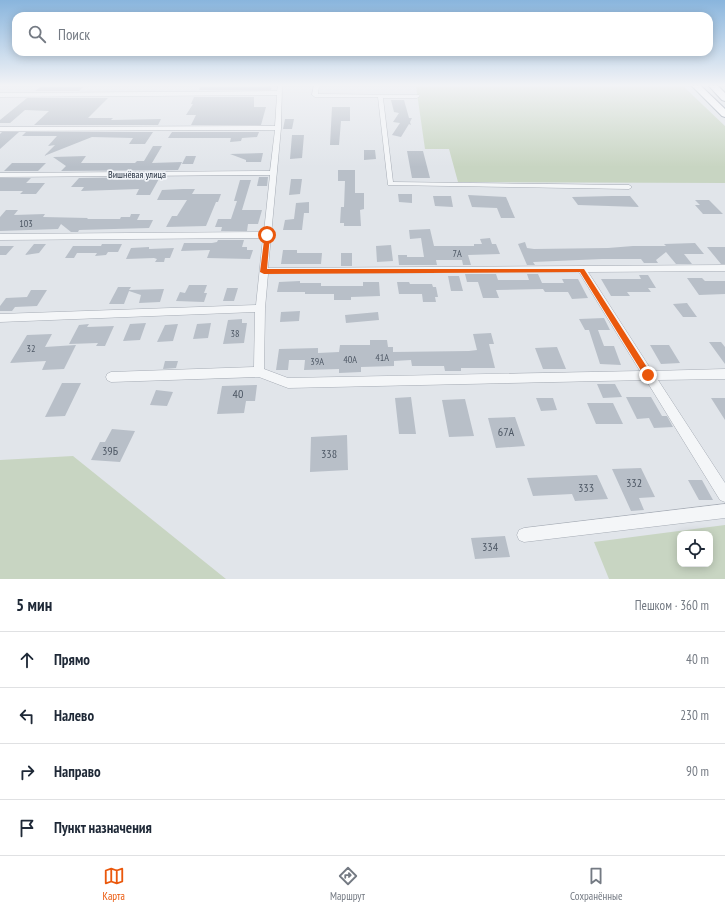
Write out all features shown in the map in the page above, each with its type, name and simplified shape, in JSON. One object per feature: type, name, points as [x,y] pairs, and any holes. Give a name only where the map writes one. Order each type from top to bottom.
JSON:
[{"type":"street","points":[[259,372],[260,308],[279,113]]},
{"type":"street","points":[[382,113],[390,184],[629,187]]},
{"type":"street","points":[[0,130],[278,128]]},
{"type":"street","name":"Вишнёвая улица","points":[[0,175],[274,173]]},
{"type":"street","points":[[0,236],[267,235]]},
{"type":"street","points":[[264,272],[725,268]]},
{"type":"street","points":[[582,270],[725,495]]},
{"type":"street","points":[[0,318],[260,308]]},
{"type":"street","points":[[111,377],[259,372],[288,383],[725,374]]},
{"type":"street","points":[[524,535],[725,511]]},
{"type":"green space","points":[[420,113],[711,113],[725,126],[725,183],[458,182],[449,149],[425,149]]},
{"type":"green space","points":[[73,456],[226,579],[0,579],[0,460]]},
{"type":"green space","points":[[725,525],[725,579],[609,579],[594,542],[677,531],[677,567],[713,567],[713,531],[679,531]]},
{"type":"building","points":[[9,113],[22,113],[10,123],[0,123],[0,120]]},
{"type":"building","points":[[47,113],[93,113],[88,118],[113,118],[111,120],[161,119],[158,125],[34,125]]},
{"type":"building","points":[[187,113],[264,113],[261,125],[191,125],[196,115],[186,115]]},
{"type":"building","points":[[332,113],[350,113],[350,121],[341,121],[339,145],[330,145]]},
{"type":"building","points":[[399,113],[408,113],[409,118],[412,118],[410,122],[411,125],[409,124],[401,137],[392,135],[400,123],[393,122]]},
{"type":"building","points":[[285,119],[294,119],[292,129],[283,129]]},
{"type":"building","points":[[2,132],[19,132],[0,149],[0,134]]},
{"type":"building","points":[[26,132],[153,132],[145,144],[129,144],[133,138],[92,137],[44,156],[55,145],[48,146],[57,136],[22,136]]},
{"type":"building","points":[[172,132],[259,132],[257,137],[242,138],[241,141],[230,142],[231,138],[168,138]]},
{"type":"building","points":[[292,135],[304,135],[302,158],[290,159]]},
{"type":"building","points":[[153,146],[162,146],[152,163],[182,162],[178,170],[61,171],[66,166],[53,157],[86,156],[81,163],[135,163],[137,161],[144,161]]},
{"type":"building","points":[[364,150],[375,150],[376,159],[364,160]]},
{"type":"building","points":[[407,151],[423,151],[430,178],[412,178]]},
{"type":"building","points":[[263,153],[261,162],[246,162],[246,160],[230,154]]},
{"type":"building","points":[[186,156],[196,156],[193,164],[182,164]]},
{"type":"building","points":[[12,163],[46,163],[38,171],[4,171]]},
{"type":"building","points":[[338,170],[355,170],[355,193],[364,193],[364,209],[360,210],[361,226],[344,226],[344,223],[340,223],[341,207],[344,207],[345,181],[338,181]]},
{"type":"building","points":[[160,177],[150,195],[136,195],[139,189],[81,191],[84,187],[71,187],[79,178]]},
{"type":"building","points":[[259,177],[268,177],[267,186],[257,186]]},
{"type":"building","points":[[0,178],[31,178],[26,183],[45,183],[36,194],[20,194],[23,191],[0,191]]},
{"type":"building","points":[[291,179],[302,179],[300,194],[289,195]]},
{"type":"building","points":[[240,180],[251,180],[242,210],[262,210],[258,224],[248,224],[247,231],[221,231],[222,227],[215,227],[218,219],[231,219],[237,201],[234,201]]},
{"type":"building","points":[[195,189],[192,194],[221,194],[206,226],[166,227],[172,216],[177,216],[187,200],[157,200],[162,190]]},
{"type":"building","points":[[398,194],[412,194],[412,203],[399,202]]},
{"type":"building","points":[[468,195],[506,197],[515,218],[501,218],[497,208],[472,207]]},
{"type":"building","points":[[433,196],[451,196],[453,207],[435,206]]},
{"type":"building","points":[[630,196],[639,207],[578,205],[572,197]]},
{"type":"building","points":[[695,200],[709,200],[723,214],[703,214],[695,205],[700,205]]},
{"type":"building","points":[[309,202],[309,213],[304,213],[302,230],[283,230],[285,220],[294,219],[296,203]]},
{"type":"building","points":[[6,210],[18,210],[14,215],[45,214],[43,217],[88,218],[87,219],[120,219],[121,217],[130,217],[131,214],[140,214],[137,220],[153,220],[149,228],[79,230],[78,232],[71,232],[61,224],[58,229],[0,231],[0,217]]},
{"type":"building","points":[[430,229],[434,246],[474,246],[474,244],[482,244],[480,239],[490,238],[492,244],[496,244],[500,254],[468,255],[471,265],[463,265],[462,260],[436,260],[437,265],[399,265],[398,255],[407,255],[407,257],[424,257],[421,238],[410,239],[409,230]]},
{"type":"building","points":[[218,240],[244,240],[242,247],[247,247],[247,250],[253,250],[250,259],[207,258],[210,250],[181,251],[184,243],[212,243],[217,242]]},
{"type":"building","points":[[525,242],[527,248],[534,249],[666,246],[664,244],[695,243],[704,254],[684,254],[692,264],[676,264],[666,252],[656,260],[658,263],[644,263],[641,259],[602,259],[533,262],[535,265],[527,265],[518,244]]},
{"type":"building","points":[[34,244],[46,244],[39,253],[25,255]]},
{"type":"building","points":[[102,244],[122,244],[118,252],[108,252],[106,255],[95,256],[97,253],[77,253],[74,258],[65,258],[73,246],[101,246]]},
{"type":"building","points":[[391,245],[393,261],[377,262],[376,246]]},
{"type":"building","points":[[0,246],[14,246],[6,255],[0,255]]},
{"type":"building","points":[[149,247],[149,249],[174,248],[170,258],[165,258],[164,262],[155,262],[157,259],[154,258],[126,259],[131,248]]},
{"type":"building","points":[[707,247],[725,247],[725,264],[721,264]]},
{"type":"building","points":[[283,250],[297,250],[297,253],[322,253],[321,264],[281,264]]},
{"type":"building","points":[[341,253],[352,253],[352,266],[341,266]]},
{"type":"building","points":[[465,274],[496,274],[498,280],[529,280],[527,274],[538,274],[542,283],[564,283],[562,279],[578,279],[588,298],[572,299],[568,292],[545,292],[543,289],[496,290],[499,298],[483,298],[478,282],[467,282]]},
{"type":"building","points":[[639,275],[648,275],[656,288],[648,288],[651,292],[627,292],[630,296],[611,296],[601,279],[641,279]]},
{"type":"building","points":[[448,276],[459,276],[463,291],[451,291]]},
{"type":"building","points":[[687,278],[702,278],[705,281],[725,281],[725,294],[699,295]]},
{"type":"building","points":[[300,281],[300,283],[321,283],[321,286],[363,286],[363,282],[379,282],[380,296],[351,297],[351,300],[334,300],[334,294],[277,292],[279,282]]},
{"type":"building","points":[[397,282],[409,282],[410,284],[432,284],[433,287],[436,287],[438,297],[435,297],[436,302],[423,302],[422,294],[399,294]]},
{"type":"building","points":[[189,285],[207,285],[204,293],[207,293],[204,302],[176,301],[180,292],[185,293]]},
{"type":"building","points":[[118,287],[131,287],[129,290],[164,289],[160,302],[139,303],[141,295],[129,291],[124,304],[109,304]]},
{"type":"building","points":[[227,288],[238,288],[234,301],[223,301]]},
{"type":"building","points":[[31,290],[47,290],[37,306],[15,307],[12,311],[0,311],[0,306],[6,298],[27,297]]},
{"type":"building","points":[[687,303],[697,317],[683,317],[673,304]]},
{"type":"building","points":[[300,311],[299,321],[280,322],[281,312]]},
{"type":"building","points":[[378,312],[379,320],[346,323],[345,315]]},
{"type":"building","points":[[604,318],[610,330],[598,330],[604,346],[614,346],[621,365],[600,364],[589,330],[585,330],[579,319]]},
{"type":"building","points":[[242,319],[242,323],[247,323],[244,343],[223,344],[228,320]]},
{"type":"building","points":[[146,323],[140,340],[123,341],[130,324]]},
{"type":"building","points":[[211,323],[208,338],[193,339],[197,324]]},
{"type":"building","points":[[89,324],[87,327],[114,326],[105,346],[96,346],[98,343],[69,344],[79,325]]},
{"type":"building","points":[[178,324],[173,341],[157,342],[165,325]]},
{"type":"building","points":[[491,333],[494,344],[489,344],[495,368],[461,368],[461,371],[445,371],[444,366],[412,366],[411,360],[394,361],[394,366],[361,367],[361,372],[339,373],[339,369],[304,370],[305,360],[289,360],[288,370],[276,370],[279,349],[318,348],[318,353],[339,352],[340,345],[370,345],[370,340],[387,340],[388,347],[393,347],[393,352],[469,351],[477,350],[473,334]]},
{"type":"building","points":[[52,334],[45,347],[76,345],[64,369],[42,370],[46,361],[10,363],[27,335]]},
{"type":"building","points":[[709,342],[721,342],[725,347],[725,364]]},
{"type":"building","points":[[650,345],[669,345],[680,363],[661,364]]},
{"type":"building","points":[[557,347],[566,369],[543,369],[535,348]]},
{"type":"building","points":[[165,361],[178,361],[176,368],[163,369]]},
{"type":"building","points":[[62,383],[81,383],[65,416],[45,417]]},
{"type":"building","points":[[597,384],[615,384],[622,397],[603,398]]},
{"type":"building","points":[[257,385],[255,401],[246,401],[244,413],[217,414],[222,386]]},
{"type":"building","points":[[156,390],[173,392],[167,406],[150,405]]},
{"type":"building","points":[[411,397],[416,434],[399,434],[395,398]]},
{"type":"building","points":[[626,397],[651,397],[662,416],[667,416],[673,427],[654,428],[649,418],[637,419]]},
{"type":"building","points":[[536,398],[553,398],[557,410],[541,411]]},
{"type":"building","points":[[711,398],[725,398],[725,420]]},
{"type":"building","points":[[465,399],[474,436],[449,437],[442,400]]},
{"type":"building","points":[[587,403],[613,403],[623,424],[596,424]]},
{"type":"building","points":[[515,417],[525,446],[496,448],[488,418]]},
{"type":"building","points":[[112,429],[135,431],[120,462],[91,460],[100,442],[105,442]]},
{"type":"building","points":[[347,435],[348,470],[310,472],[311,437]]},
{"type":"building","points":[[641,468],[655,497],[639,498],[644,510],[631,511],[612,469]]},
{"type":"building","points":[[597,475],[608,499],[575,501],[572,494],[533,496],[527,478]]},
{"type":"building","points":[[688,480],[702,480],[713,500],[699,500]]},
{"type":"building","points":[[505,536],[510,557],[475,559],[471,538]]},
{"type":"route","points":[[267,235],[264,272],[582,270],[648,375]]}]
